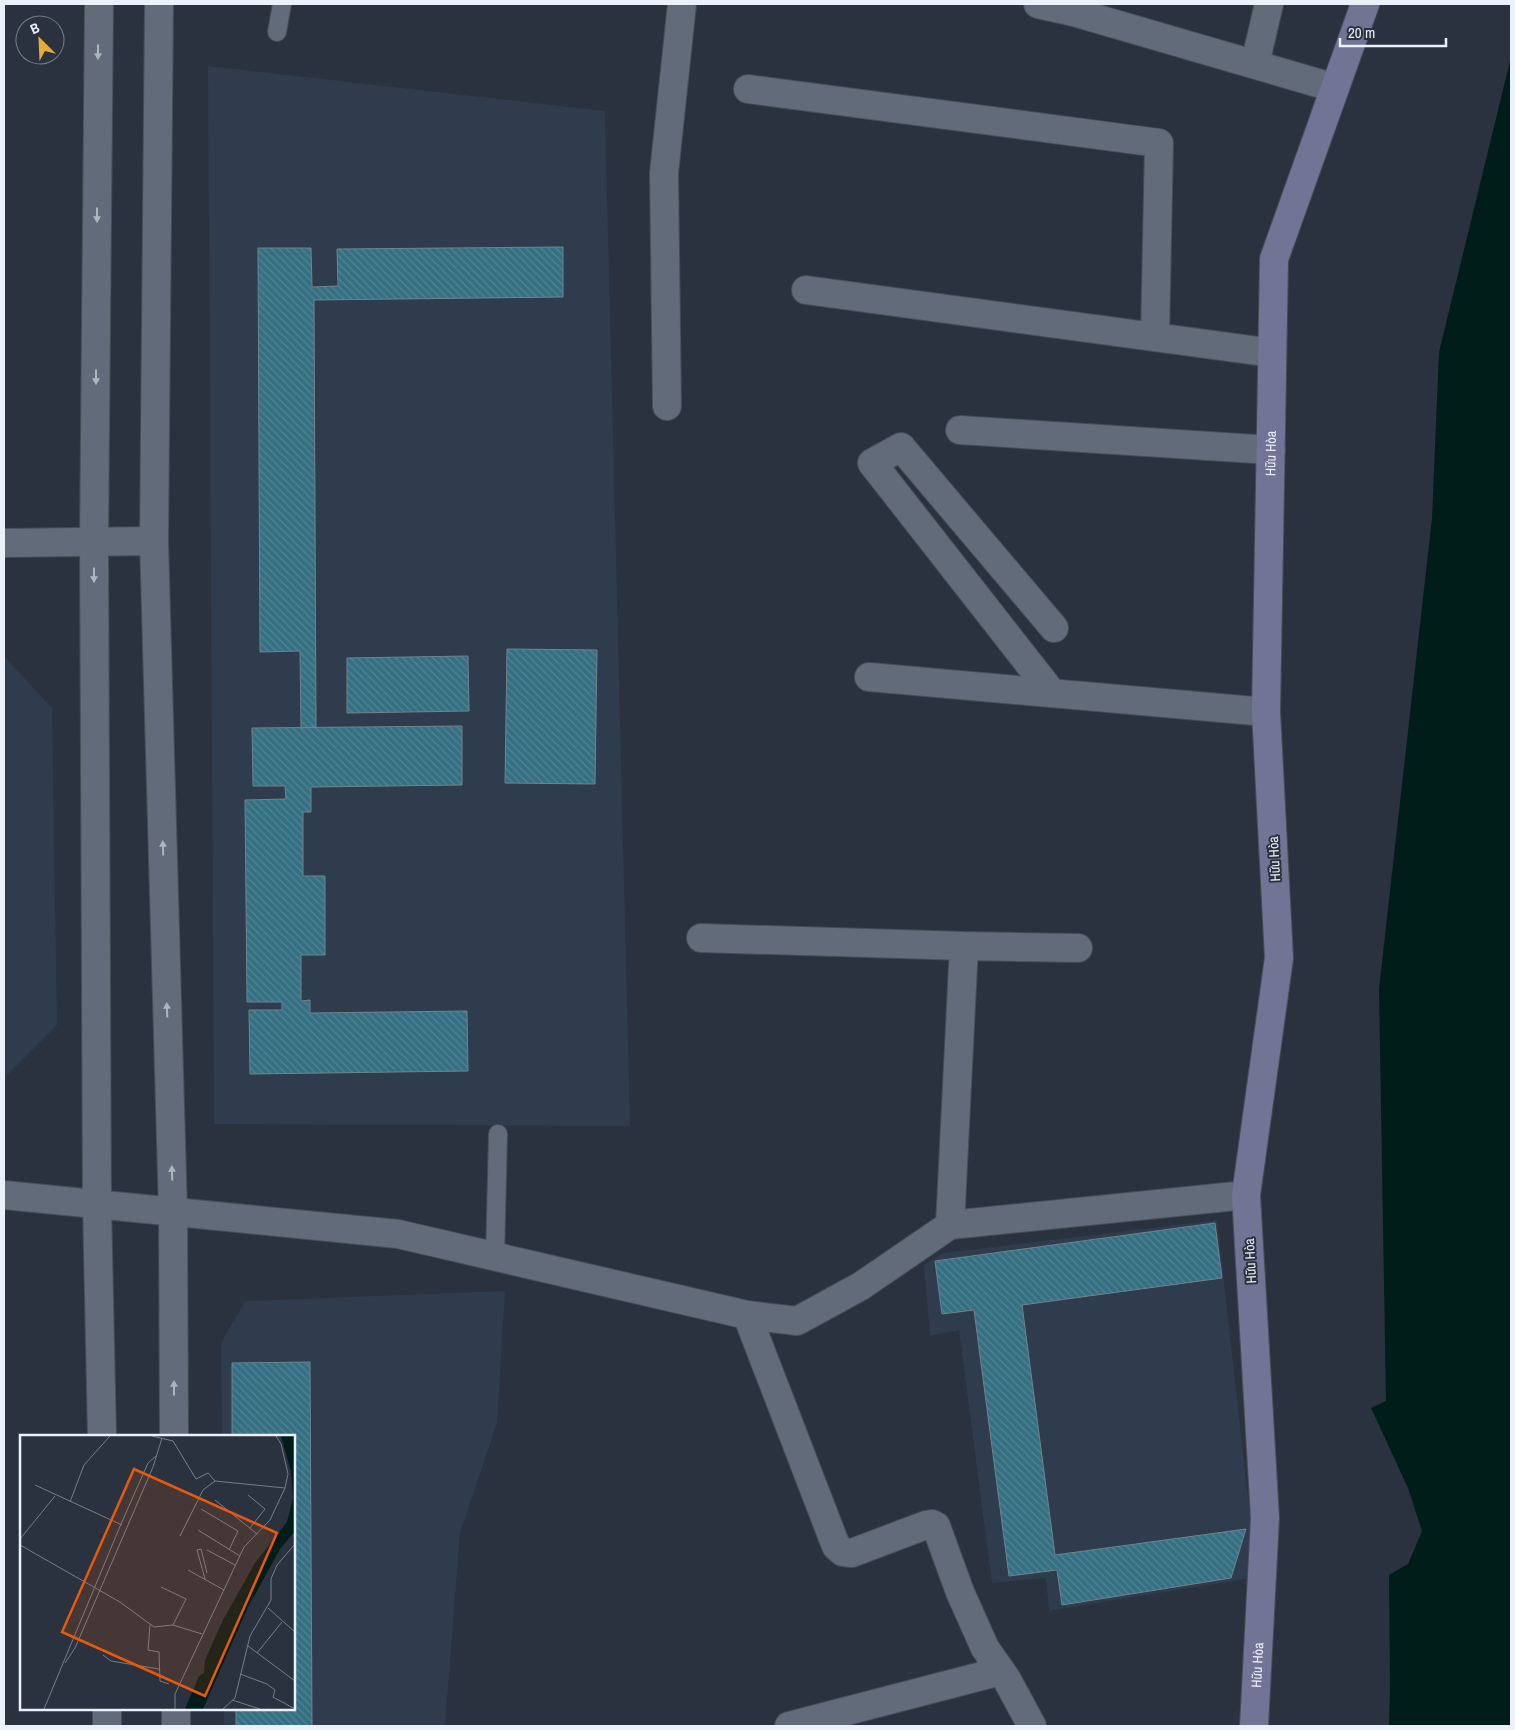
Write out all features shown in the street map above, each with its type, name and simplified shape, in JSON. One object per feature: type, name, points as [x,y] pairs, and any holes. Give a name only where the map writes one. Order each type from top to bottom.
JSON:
[{"type":"street","points":[[99,4],[94,542],[97,1205],[102,1435]]},
{"type":"street","points":[[159,4],[154,541],[173,1212],[174,1435]]},
{"type":"street","points":[[667,406],[664,173],[682,4]]},
{"type":"street","points":[[1038,4],[1335,88]]},
{"type":"street","points":[[1254,64],[1269,4]]},
{"type":"street","name":"Hữu Hòa","points":[[1254,1726],[1265,1518],[1246,1195],[1279,958],[1266,712],[1274,259],[1365,4]]},
{"type":"street","points":[[748,89],[1159,143],[1155,337]]},
{"type":"street","points":[[806,290],[1272,353]]},
{"type":"street","points":[[960,430],[1271,450]]},
{"type":"street","points":[[1052,693],[872,463],[900,447],[1054,628]]},
{"type":"street","points":[[4,543],[154,541]]},
{"type":"street","points":[[868,677],[1266,712]]},
{"type":"street","points":[[701,938],[1078,948]]},
{"type":"street","points":[[950,1225],[964,946]]},
{"type":"street","points":[[4,1195],[398,1234],[747,1315],[796,1321],[861,1286],[950,1225],[1246,1195]]},
{"type":"street","points":[[747,1315],[836,1546],[842,1552],[852,1553],[926,1525],[932,1524],[936,1526],[960,1592],[985,1648],[1002,1671],[1032,1726]]},
{"type":"street","points":[[789,1726],[1002,1671]]},
{"type":"street","points":[[107,1710],[107,1726]]},
{"type":"street","points":[[176,1710],[176,1726]]},
{"type":"lane","points":[[277,32],[282,4]]},
{"type":"lane","points":[[496,1257],[498,1134]]},
{"type":"shaded area","points":[[1511,57],[1511,1726],[1389,1726],[1389,1575],[1408,1564],[1422,1531],[1408,1488],[1371,1408],[1386,1401],[1379,989],[1432,518],[1439,352]]},
{"type":"shaded area","points":[[208,66],[605,111],[630,1126],[214,1124]]},
{"type":"shaded area","points":[[4,656],[52,708],[57,1025],[4,1078]]},
{"type":"shaded area","points":[[1217,1220],[1257,1577],[1049,1611],[1046,1578],[992,1583],[959,1330],[930,1336],[924,1265],[943,1253]]},
{"type":"shaded area","points":[[505,1291],[497,1423],[460,1533],[445,1726],[224,1726],[224,1710],[295,1710],[295,1435],[222,1435],[221,1343],[245,1301]]},
{"type":"building","points":[[563,247],[563,297],[314,300],[316,727],[301,728],[300,651],[260,652],[258,248],[311,248],[312,287],[338,286],[337,249]]},
{"type":"building","points":[[507,649],[597,650],[595,784],[505,783]]},
{"type":"building","points":[[468,656],[469,711],[347,713],[347,658]]},
{"type":"building","points":[[462,726],[462,785],[311,787],[311,812],[303,812],[303,876],[325,876],[325,955],[301,955],[301,1001],[310,1000],[310,1013],[467,1011],[468,1071],[250,1074],[249,1010],[282,1010],[282,1002],[247,1002],[245,800],[286,799],[285,786],[253,786],[252,728]]},
{"type":"building","points":[[1215,1223],[1222,1278],[1022,1305],[1055,1555],[1246,1529],[1231,1578],[1062,1605],[1057,1570],[1009,1576],[974,1310],[942,1314],[935,1261]]},
{"type":"building","points":[[310,1362],[312,1726],[236,1726],[236,1710],[295,1710],[295,1435],[232,1435],[232,1363]]}]
